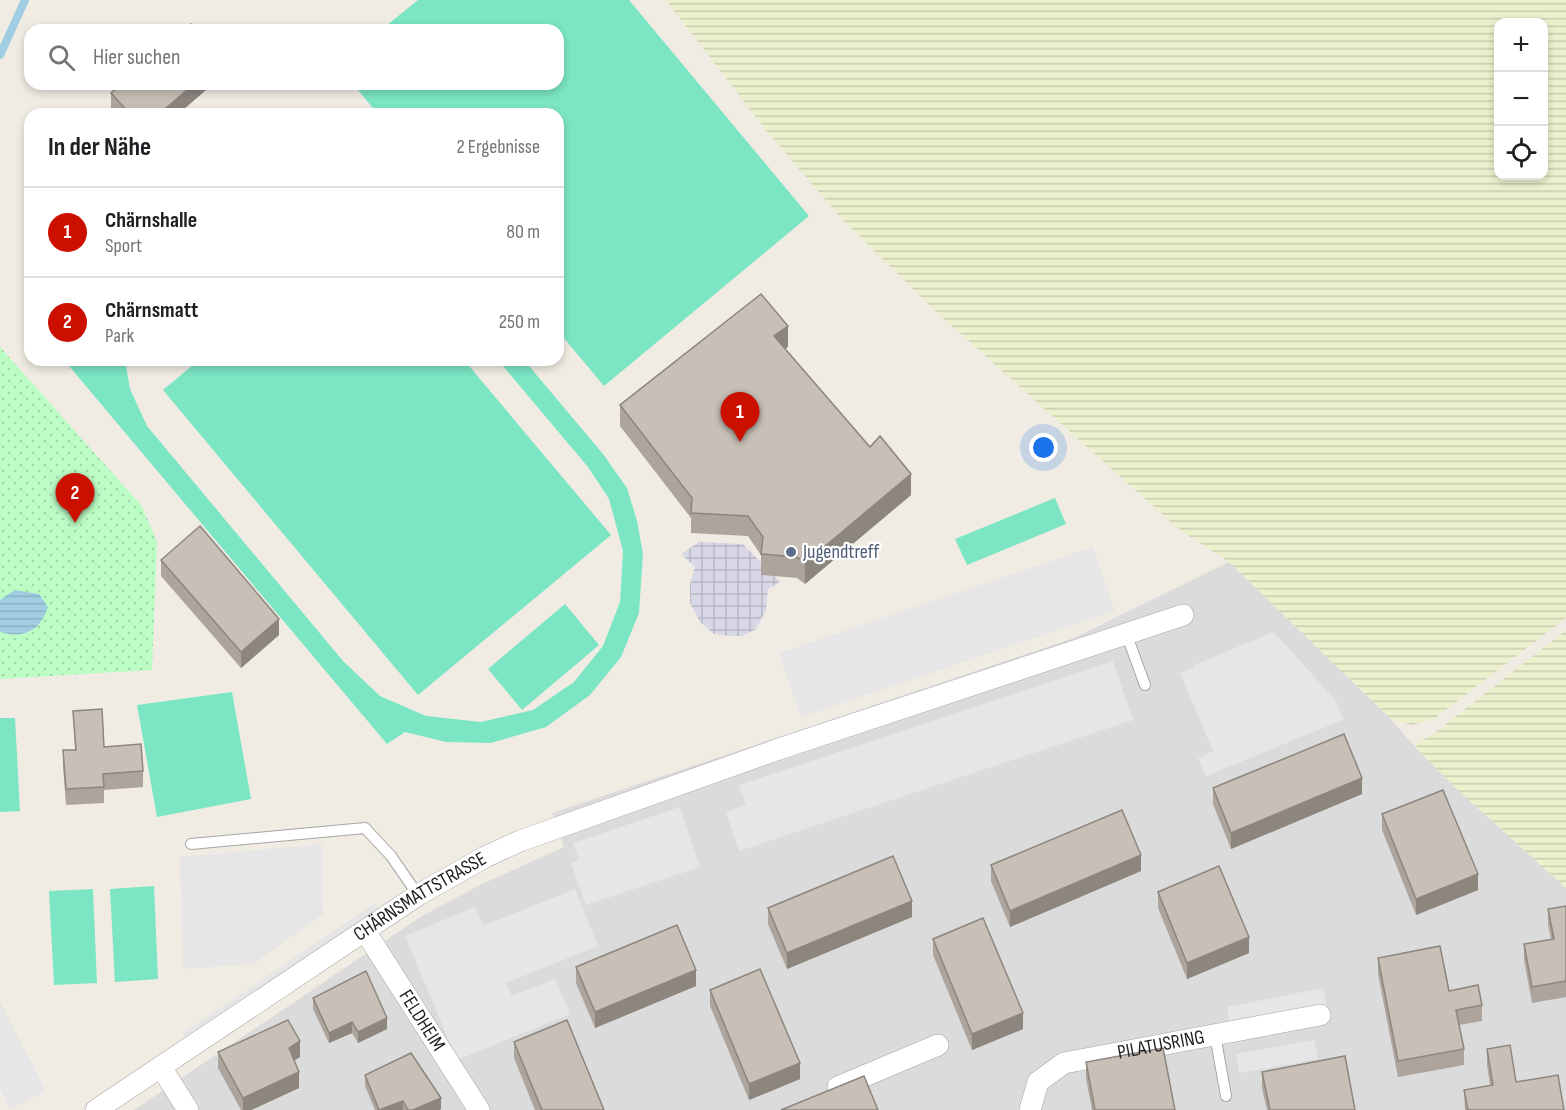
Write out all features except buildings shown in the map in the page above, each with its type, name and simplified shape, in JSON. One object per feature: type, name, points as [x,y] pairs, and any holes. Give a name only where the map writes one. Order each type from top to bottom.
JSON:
[{"type":"street","name":"CHÄRNSMATTSTRASSE","points":[[96,1110],[418,895],[485,857],[520,841],[779,749],[1183,615]]},
{"type":"street","name":"FELDHEIM","points":[[365,932],[479,1110]]},
{"type":"street","name":"PILATUSRING","points":[[1030,1110],[1038,1082],[1064,1063],[1320,1015]]},
{"type":"street","points":[[820,1095],[938,1045]]},
{"type":"street","points":[[160,1067],[188,1110]]},
{"type":"lane","points":[[1126,633],[1145,685]]},
{"type":"lane","points":[[190,844],[365,828],[392,856],[418,895]]},
{"type":"lane","points":[[1215,1035],[1226,1096]]},
{"type":"shaded area","points":[[699,542],[743,544],[780,582],[768,589],[766,610],[756,629],[742,636],[714,634],[700,622],[690,603],[690,584],[695,567],[681,554]]},
{"type":"shaded area","points":[[1093,547],[1115,611],[801,717],[779,653]]},
{"type":"shaded area","points":[[1229,562],[1391,719],[1458,790],[1566,888],[1566,1110],[134,1110],[422,916],[480,885],[564,847],[552,813],[1074,638]]},
{"type":"shaded area","points":[[1274,632],[1336,701],[1343,720],[1206,776],[1198,758],[1213,751],[1180,673]]},
{"type":"shaded area","points":[[1113,661],[1133,720],[739,851],[726,812],[746,805],[739,785]]},
{"type":"shaded area","points":[[680,807],[700,867],[586,905],[571,863],[579,860],[573,843]]},
{"type":"shaded area","points":[[322,844],[323,914],[253,964],[183,969],[180,857]]},
{"type":"shaded area","points":[[575,889],[598,946],[506,983],[512,996],[555,979],[570,1014],[457,1060],[405,936],[475,907],[483,926]]},
{"type":"shaded area","points":[[375,903],[380,910],[187,1040],[183,1033]]},
{"type":"shaded area","points":[[1323,988],[1327,1007],[1230,1026],[1227,1007]]},
{"type":"shaded area","points":[[0,1001],[46,1091],[10,1109],[0,1089]]},
{"type":"shaded area","points":[[1314,1040],[1318,1059],[1239,1073],[1236,1054]]},
{"type":"green space","points":[[418,0],[629,0],[809,216],[604,386],[564,338],[564,108],[373,108],[358,90],[564,90],[564,24],[388,24]]},
{"type":"green space","points":[[666,0],[1566,0],[1566,618],[1434,719],[1412,725],[1391,719],[1229,562],[1172,523],[934,310],[842,219],[764,128]]},
{"type":"green space","points":[[0,347],[141,505],[157,541],[152,670],[0,679]]},
{"type":"green space","points":[[69,366],[126,366],[130,389],[147,426],[343,661],[380,696],[426,716],[481,722],[533,710],[574,682],[603,646],[620,602],[623,551],[609,499],[588,467],[503,366],[529,366],[603,454],[627,488],[637,521],[643,554],[639,613],[621,657],[590,695],[546,727],[491,743],[446,742],[405,732],[387,744]]},
{"type":"green space","points":[[192,366],[469,366],[611,535],[418,695],[163,390]]},
{"type":"green space","points":[[1055,498],[1066,524],[967,565],[955,539]]},
{"type":"green space","points":[[565,604],[599,645],[522,710],[488,669]]},
{"type":"green space","points":[[1566,630],[1566,888],[1458,790],[1416,748],[1417,743],[1432,735]]},
{"type":"green space","points":[[232,692],[251,799],[157,817],[137,705]]},
{"type":"green space","points":[[0,718],[15,718],[20,811],[0,812]]},
{"type":"green space","points":[[154,886],[158,979],[115,982],[110,889]]},
{"type":"green space","points":[[93,889],[97,983],[54,985],[49,891]]},
{"type":"water","points":[[15,590],[39,594],[48,607],[40,622],[30,631],[16,634],[0,632],[0,600]]},
{"type":"waterway","points":[[0,55],[25,0]]},
{"type":"place","name":"Chärnshalle","points":[[740,442]]},
{"type":"place","name":"Chärnsmatt","points":[[75,523]]},
{"type":"place","name":"Jugendtreff","points":[[791,552]]}]
